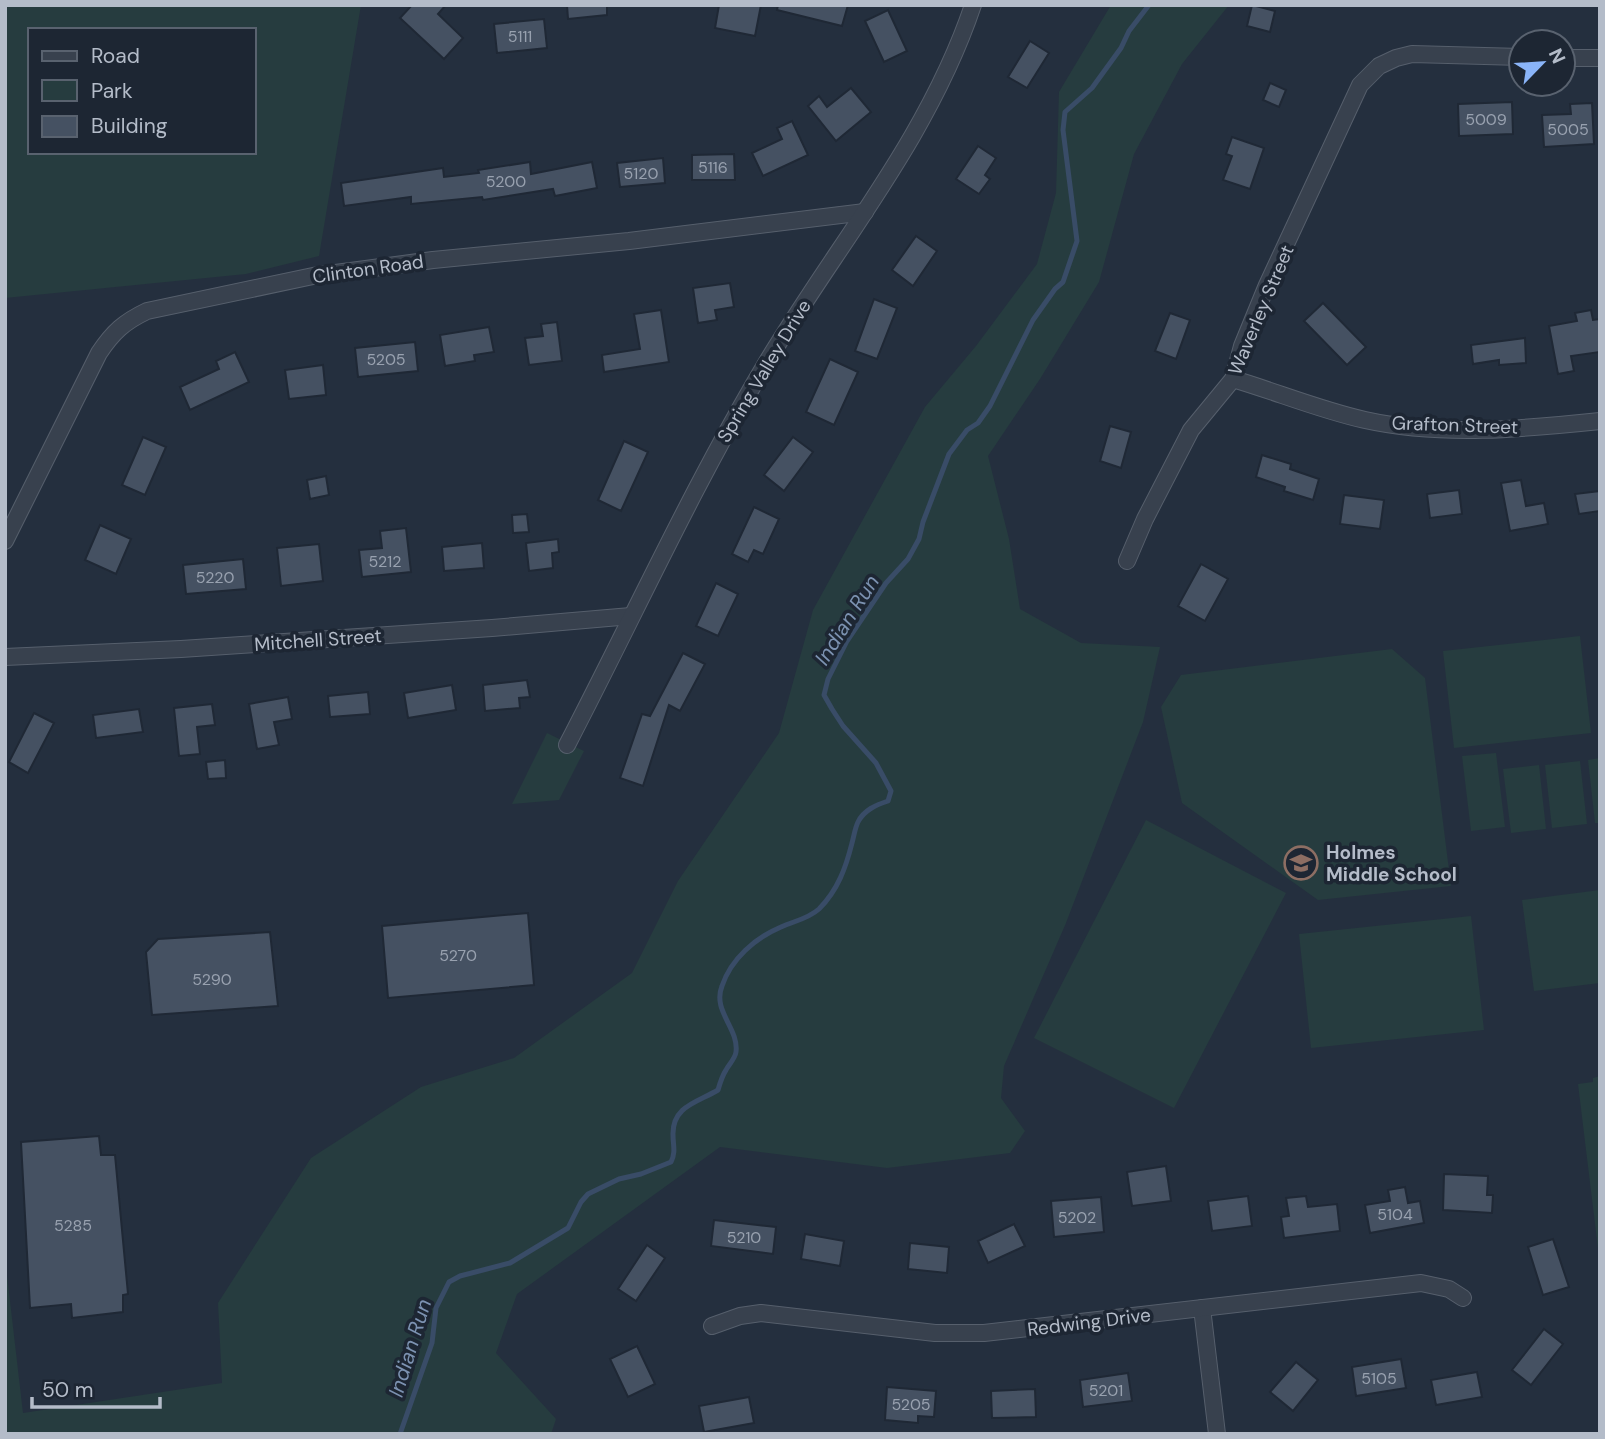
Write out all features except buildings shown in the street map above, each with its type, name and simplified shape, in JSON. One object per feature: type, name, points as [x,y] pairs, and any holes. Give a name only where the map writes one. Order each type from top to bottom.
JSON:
[{"type":"street","name":"Spring Valley Drive","points":[[567,745],[724,437],[758,377],[924,117],[947,75],[973,5]]},
{"type":"street","name":"Waverley Street","points":[[1126,561],[1191,430],[1233,379],[1242,346],[1267,285],[1360,85],[1379,66],[1412,54],[1507,57]]},
{"type":"street","points":[[1577,58],[1600,58]]},
{"type":"street","name":"Clinton Road","points":[[5,541],[99,353],[113,333],[147,311],[313,276],[865,212]]},
{"type":"street","name":"Grafton Street","points":[[1233,379],[1337,412],[1398,425],[1501,429],[1600,421]]},
{"type":"street","name":"Mitchell Street","points":[[5,657],[195,648],[631,617]]},
{"type":"street","name":"Redwing Drive","points":[[712,1326],[740,1316],[761,1313],[958,1334],[1031,1329],[1420,1283],[1449,1289],[1463,1298]]},
{"type":"street","points":[[1202,1308],[1217,1434]]},
{"type":"green space","points":[[5,5],[361,5],[319,256],[246,274],[5,298]]},
{"type":"green space","points":[[1111,5],[1229,5],[1182,64],[1134,154],[1099,282],[1040,379],[988,456],[1009,539],[1020,609],[1081,643],[1160,647],[1143,722],[1066,923],[1004,1066],[1001,1098],[1025,1131],[1010,1153],[887,1168],[720,1147],[517,1294],[496,1353],[556,1419],[551,1434],[5,1434],[5,1258],[23,1413],[222,1383],[218,1303],[311,1158],[421,1087],[514,1058],[632,973],[678,881],[779,733],[813,610],[925,407],[976,346],[1037,264],[1056,193],[1059,92]]},
{"type":"green space","points":[[1580,636],[1591,733],[1454,748],[1443,651]]},
{"type":"green space","points":[[1392,649],[1425,678],[1451,886],[1318,900],[1182,803],[1161,707],[1181,675]]},
{"type":"green space","points":[[547,733],[584,751],[559,800],[512,804]]},
{"type":"green space","points":[[1496,753],[1505,827],[1471,831],[1462,756]]},
{"type":"green space","points":[[1600,758],[1600,823],[1595,823],[1588,760]]},
{"type":"green space","points":[[1580,761],[1587,824],[1552,828],[1545,765]]},
{"type":"green space","points":[[1539,765],[1546,829],[1511,833],[1503,769]]},
{"type":"green space","points":[[1146,820],[1286,893],[1174,1108],[1034,1038]]},
{"type":"green space","points":[[1600,890],[1600,983],[1534,991],[1522,900]]},
{"type":"green space","points":[[1471,916],[1484,1030],[1311,1048],[1299,934]]},
{"type":"green space","points":[[1600,1076],[1600,1265],[1578,1084],[1593,1082],[1593,1078]]},
{"type":"waterway","name":"Indian Run","points":[[400,1434],[432,1343],[436,1308],[449,1282],[460,1276],[510,1263],[568,1228],[588,1194],[619,1179],[671,1162],[677,1117],[688,1106],[718,1090],[735,1055],[734,1035],[720,1003],[722,986],[731,967],[745,950],[762,937],[806,918],[819,909],[840,878],[861,818],[871,808],[888,801],[891,791],[876,763],[843,726],[824,695],[828,679],[847,641],[886,583],[908,559],[919,539],[949,454],[990,406],[1033,320],[1063,282],[1077,241],[1063,130],[1065,112],[1092,88],[1149,5]]},
{"type":"place","name":"Holmes Middle School","points":[[1301,863]]}]
